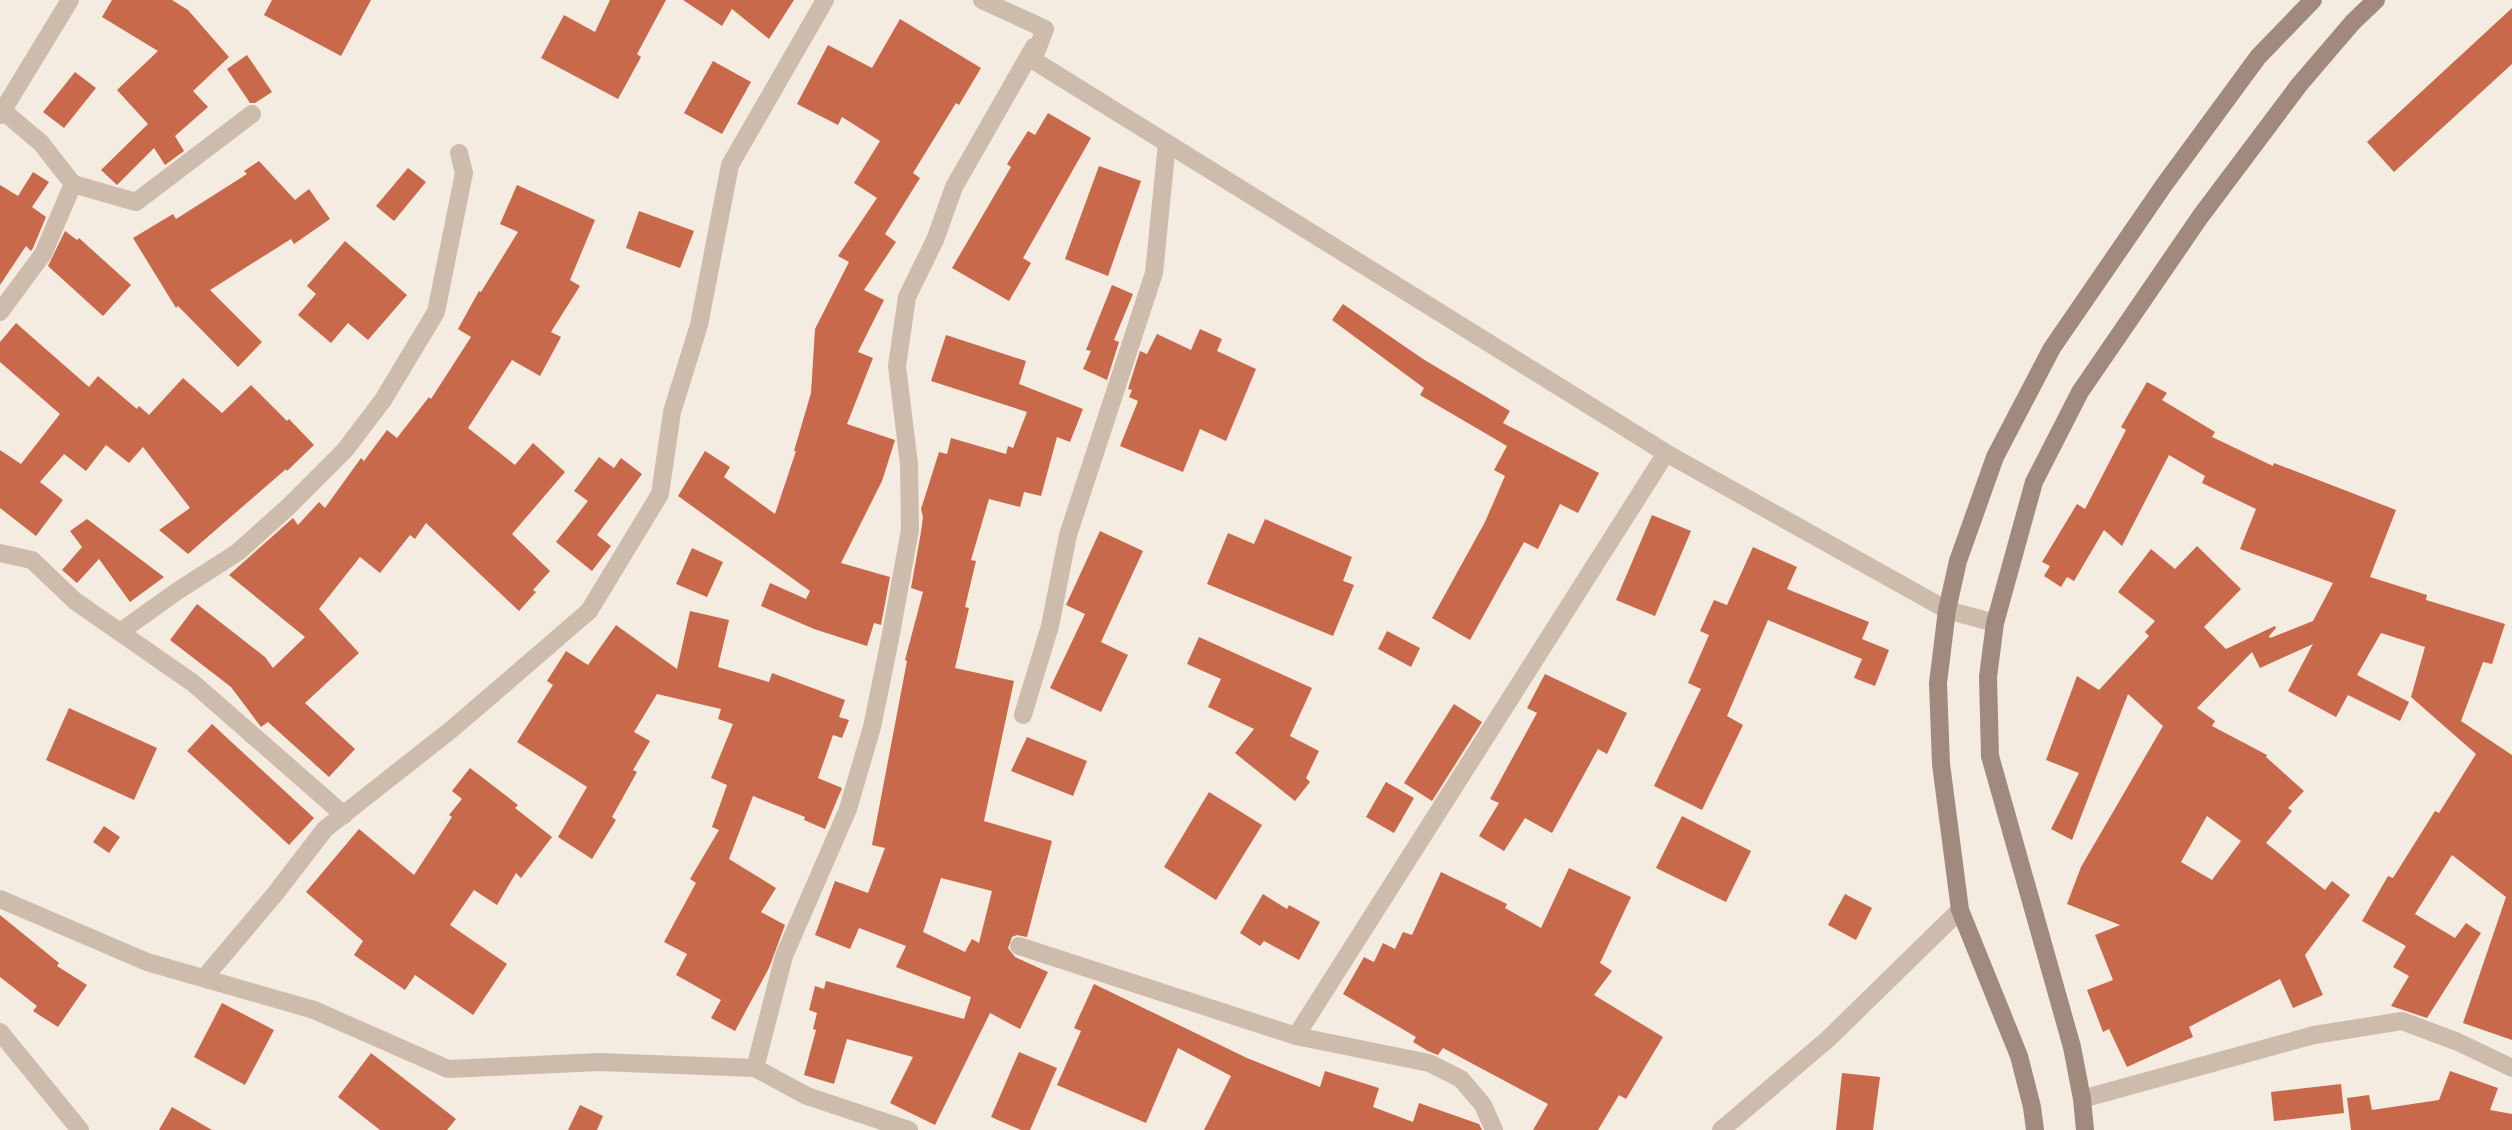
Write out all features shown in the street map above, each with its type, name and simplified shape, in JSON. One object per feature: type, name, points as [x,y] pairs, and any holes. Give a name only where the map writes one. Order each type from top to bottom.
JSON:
[{"type":"main road","points":[[2035,1130],[2019,1056],[1960,910],[1941,764],[1938,683],[1947,610],[1958,561],[1995,457],[2052,348],[2164,185],[2258,57],[2313,0]]},
{"type":"main road","points":[[2085,1130],[2072,1047],[1990,756],[1988,677],[1995,623],[2034,482],[2080,392],[2200,217],[2299,85],[2353,22],[2376,0]]},
{"type":"street","points":[[70,0],[1,113],[41,143],[73,184],[136,202],[252,114]]},
{"type":"street","points":[[204,978],[275,894],[325,829],[452,729],[589,611],[660,494],[672,412],[699,325],[730,165],[825,0]]},
{"type":"street","points":[[982,0],[1045,29]]},
{"type":"street","points":[[1045,29],[1033,60],[1167,144],[1666,453],[1947,610],[1995,623]]},
{"type":"street","points":[[755,1068],[783,956],[848,809],[872,727],[890,639],[911,530],[909,464],[897,366],[907,297],[935,240],[954,187],[1045,29]]},
{"type":"street","points":[[1023,715],[1050,626],[1068,535],[1154,273],[1167,144]]},
{"type":"street","points":[[120,632],[238,552],[345,450],[383,400],[436,312],[464,173],[459,153]]},
{"type":"street","points":[[0,312],[43,254],[73,184]]},
{"type":"street","points":[[1296,1035],[1666,453]]},
{"type":"street","points":[[0,552],[32,560],[75,601],[193,683],[344,815]]},
{"type":"street","points":[[0,899],[147,962],[314,1010],[448,1069],[600,1062],[755,1068],[807,1097],[909,1130]]},
{"type":"street","points":[[1721,1130],[1828,1040],[1960,910]]},
{"type":"street","points":[[1019,946],[1296,1035],[1429,1063],[1461,1079],[1483,1105],[1494,1130]]},
{"type":"street","points":[[2082,1099],[2314,1035],[2402,1021],[2458,1042],[2512,1068]]},
{"type":"street","points":[[0,1032],[80,1130]]},
{"type":"building","points":[[112,0],[172,0],[188,10],[229,57],[193,91],[208,107],[175,136],[184,151],[165,165],[154,148],[117,185],[101,170],[148,124],[117,90],[158,51],[102,17]]},
{"type":"building","points":[[272,0],[371,0],[341,56],[264,15]]},
{"type":"building","points":[[610,0],[666,0],[637,54],[641,57],[618,99],[541,58],[564,15],[595,32]]},
{"type":"building","points":[[683,0],[794,0],[769,39],[732,9],[722,26]]},
{"type":"building","points":[[2512,8],[2512,64],[2394,172],[2367,142]]},
{"type":"building","points":[[900,19],[981,68],[913,173],[920,178],[885,234],[896,242],[864,290],[884,300],[858,352],[873,358],[847,424],[895,440],[882,481],[841,563],[890,577],[881,625],[874,623],[867,646],[814,629],[761,606],[770,583],[806,599],[810,591],[678,496],[705,451],[730,467],[724,477],[775,514],[796,451],[811,393],[815,329],[849,262],[838,256],[877,198],[854,183],[880,141],[842,117],[838,125],[797,104],[828,45],[872,68]]},
{"type":"building","points":[[247,55],[272,92],[255,103],[250,103],[227,69]]},
{"type":"building","points":[[713,61],[751,82],[722,134],[684,113]]},
{"type":"building","points":[[75,72],[96,88],[64,128],[43,112]]},
{"type":"building","points":[[1048,113],[1091,138],[1023,258],[1031,263],[1009,301],[952,268],[1011,167],[1007,164],[1028,131],[1035,135]]},
{"type":"building","points":[[259,161],[295,200],[309,189],[330,219],[294,244],[291,239],[210,290],[262,342],[238,367],[178,306],[176,308],[133,238],[173,214],[176,219],[247,174],[244,171]]},
{"type":"building","points":[[1099,166],[1141,181],[1108,276],[1065,259]]},
{"type":"building","points":[[408,168],[426,182],[394,221],[376,206]]},
{"type":"building","points":[[33,172],[49,182],[32,207],[46,217],[31,251],[26,246],[0,285],[0,185],[18,196]]},
{"type":"building","points":[[517,185],[595,220],[570,280],[580,286],[551,332],[561,337],[540,376],[512,360],[468,428],[515,465],[533,443],[565,472],[512,534],[550,571],[519,611],[426,523],[415,539],[410,535],[380,573],[360,557],[319,609],[359,653],[305,703],[355,749],[329,777],[268,722],[261,727],[231,687],[170,640],[197,604],[265,657],[273,668],[305,637],[229,575],[293,518],[298,525],[319,502],[325,508],[361,458],[364,461],[387,430],[397,438],[429,397],[431,399],[471,337],[458,329],[479,291],[481,292],[518,232],[500,224]]},
{"type":"building","points":[[639,211],[694,231],[680,268],[626,248]]},
{"type":"building","points":[[65,231],[77,240],[79,238],[131,285],[103,316],[48,266]]},
{"type":"building","points":[[345,241],[407,295],[368,340],[348,323],[331,343],[298,315],[316,294],[307,286]]},
{"type":"building","points":[[1112,285],[1133,294],[1114,340],[1119,342],[1107,380],[1083,369],[1091,351],[1086,350]]},
{"type":"building","points":[[1343,304],[1423,359],[1510,411],[1503,423],[1599,473],[1578,513],[1560,504],[1538,549],[1524,542],[1470,640],[1432,618],[1485,522],[1505,476],[1494,470],[1507,446],[1420,395],[1424,388],[1332,320]]},
{"type":"building","points":[[16,323],[89,387],[98,376],[137,409],[139,406],[149,415],[183,378],[222,413],[251,385],[314,445],[188,554],[159,530],[190,508],[143,447],[129,463],[106,445],[86,471],[64,454],[40,482],[63,500],[36,536],[0,508],[0,450],[21,464],[60,414],[0,362],[0,342]]},
{"type":"building","points":[[1200,329],[1222,339],[1217,351],[1256,369],[1226,441],[1200,429],[1183,472],[1120,446],[1138,401],[1129,397],[1132,390],[1128,389],[1140,351],[1147,354],[1157,334],[1191,350]]},
{"type":"building","points":[[946,335],[1026,361],[1019,384],[1083,409],[1070,442],[1057,437],[1041,496],[1024,492],[1020,507],[989,499],[971,560],[976,561],[965,607],[969,608],[955,668],[1014,681],[984,821],[1052,841],[1027,937],[1012,937],[1008,948],[1015,957],[1048,972],[1020,1029],[990,1013],[935,1125],[890,1103],[913,1057],[847,1039],[834,1084],[804,1075],[816,1030],[813,1029],[817,1013],[809,1010],[815,986],[824,989],[826,981],[964,1019],[971,997],[896,967],[906,946],[859,928],[850,949],[815,935],[835,881],[868,893],[885,848],[872,845],[907,661],[905,660],[923,592],[911,588],[923,517],[921,509],[939,452],[947,454],[951,438],[1006,454],[1008,446],[1013,448],[1027,412],[931,381]],"holes":[[[941,878],[992,891],[979,943],[972,939],[965,952],[923,932]]]},
{"type":"building","points":[[2147,382],[2167,393],[2162,400],[2215,432],[2212,437],[2273,466],[2274,463],[2396,510],[2370,577],[2427,595],[2426,600],[2505,624],[2492,664],[2483,662],[2461,721],[2512,755],[2512,1040],[2463,1023],[2506,897],[2452,855],[2415,914],[2455,938],[2466,923],[2481,933],[2427,1018],[2391,1006],[2409,976],[2393,967],[2406,946],[2362,921],[2388,876],[2393,878],[2435,811],[2439,813],[2476,754],[2411,697],[2425,647],[2381,633],[2357,675],[2409,702],[2400,721],[2348,695],[2336,717],[2288,691],[2313,644],[2260,668],[2252,652],[2197,708],[2215,721],[2212,726],[2267,755],[2266,757],[2304,791],[2288,808],[2292,811],[2266,843],[2325,890],[2332,881],[2350,895],[2305,955],[2323,995],[2293,1008],[2280,979],[2189,1027],[2193,1037],[2127,1067],[2109,1029],[2103,1032],[2087,990],[2113,980],[2095,935],[2120,925],[2067,904],[2081,867],[2163,726],[2128,694],[2072,840],[2051,829],[2079,773],[2046,760],[2077,676],[2099,690],[2149,636],[2145,632],[2155,621],[2118,592],[2151,549],[2175,569],[2197,546],[2241,589],[2204,627],[2226,649],[2275,626],[2270,638],[2313,621],[2333,583],[2240,549],[2256,509],[2202,483],[2205,476],[2169,455],[2122,546],[2104,530],[2074,581],[2067,577],[2061,587],[2044,576],[2050,566],[2042,562],[2077,504],[2085,509],[2126,430],[2121,427]],"holes":[[[2207,816],[2241,841],[2212,880],[2181,862]]]},
{"type":"building","points":[[599,457],[614,468],[621,458],[642,474],[597,535],[611,546],[592,571],[556,542],[588,501],[574,491]]},
{"type":"building","points":[[1652,515],[1691,531],[1655,616],[1616,600]]},
{"type":"building","points":[[87,519],[164,577],[130,602],[99,559],[77,583],[62,570],[82,547],[70,531]]},
{"type":"building","points":[[1265,519],[1352,557],[1343,581],[1354,585],[1333,636],[1207,584],[1228,533],[1254,544]]},
{"type":"building","points":[[1100,531],[1143,551],[1101,642],[1128,655],[1101,712],[1050,688],[1085,614],[1066,605]]},
{"type":"building","points":[[1753,547],[1797,567],[1787,589],[1869,622],[1862,639],[1889,650],[1875,686],[1854,678],[1862,659],[1768,620],[1727,716],[1743,725],[1702,810],[1654,786],[1701,689],[1688,683],[1709,635],[1700,631],[1714,600],[1727,605]]},
{"type":"building","points":[[692,548],[723,562],[707,597],[676,584]]},
{"type":"building","points":[[690,611],[729,620],[718,667],[769,682],[772,673],[845,700],[839,717],[849,720],[842,738],[833,735],[818,778],[842,788],[825,829],[804,820],[805,817],[753,796],[729,859],[776,888],[761,912],[785,925],[769,968],[735,1031],[711,1018],[721,1000],[676,975],[687,954],[664,942],[696,883],[690,879],[719,830],[712,827],[727,785],[711,778],[733,724],[718,719],[721,709],[657,694],[634,732],[650,741],[633,770],[637,772],[612,817],[616,820],[592,859],[558,837],[587,787],[517,742],[553,685],[547,681],[566,651],[588,665],[616,625],[677,669]]},
{"type":"building","points":[[1387,631],[1420,648],[1411,667],[1378,649]]},
{"type":"building","points":[[1199,637],[1312,688],[1290,736],[1319,751],[1306,778],[1310,782],[1295,801],[1235,753],[1254,729],[1208,707],[1221,679],[1187,664]]},
{"type":"building","points":[[1545,674],[1627,713],[1607,754],[1598,749],[1552,833],[1525,818],[1504,851],[1479,836],[1499,803],[1490,799],[1537,713],[1527,708]]},
{"type":"building","points":[[1454,704],[1482,722],[1432,801],[1404,783]]},
{"type":"building","points":[[69,708],[157,748],[134,800],[46,760]]},
{"type":"building","points":[[212,724],[314,818],[289,845],[187,751]]},
{"type":"building","points":[[1027,737],[1087,761],[1073,796],[1011,771]]},
{"type":"building","points":[[470,768],[518,805],[515,808],[552,837],[521,878],[516,873],[497,905],[474,890],[450,925],[507,964],[473,1015],[415,975],[405,990],[354,955],[363,941],[306,892],[359,829],[414,875],[452,817],[449,815],[462,799],[452,791]]},
{"type":"building","points":[[1386,782],[1414,798],[1394,833],[1366,817]]},
{"type":"building","points":[[1209,792],[1262,825],[1216,900],[1164,867]]},
{"type":"building","points":[[1682,816],[1751,851],[1726,902],[1656,868]]},
{"type":"building","points":[[104,826],[120,837],[109,853],[93,842]]},
{"type":"building","points":[[1569,868],[1631,897],[1600,963],[1612,971],[1594,995],[1663,1037],[1626,1099],[1619,1095],[1598,1130],[1533,1130],[1548,1104],[1443,1048],[1438,1055],[1428,1051],[1413,1042],[1416,1037],[1343,994],[1364,957],[1374,962],[1383,943],[1395,949],[1403,932],[1412,935],[1441,872],[1507,904],[1505,908],[1541,928]]},
{"type":"building","points":[[1263,894],[1287,909],[1289,905],[1320,922],[1299,960],[1264,941],[1260,946],[1240,933]]},
{"type":"building","points":[[1845,894],[1872,908],[1856,940],[1828,925]]},
{"type":"building","points":[[0,915],[59,963],[57,966],[87,985],[58,1027],[33,1011],[37,1006],[0,977]]},
{"type":"building","points":[[1094,984],[1247,1058],[1320,1087],[1325,1071],[1379,1088],[1373,1107],[1413,1122],[1419,1103],[1479,1124],[1482,1130],[1204,1130],[1231,1076],[1178,1048],[1146,1123],[1057,1085],[1081,1031],[1074,1028]]},
{"type":"building","points":[[222,1003],[274,1030],[245,1085],[194,1057]]},
{"type":"building","points":[[1019,1052],[1057,1068],[1030,1130],[1021,1130],[991,1117]]},
{"type":"building","points":[[371,1053],[456,1119],[447,1130],[380,1130],[338,1097]]},
{"type":"building","points":[[2450,1071],[2498,1088],[2490,1110],[2512,1114],[2512,1130],[2351,1130],[2347,1098],[2369,1095],[2372,1110],[2439,1100]]},
{"type":"building","points":[[1842,1073],[1880,1077],[1873,1130],[1836,1130]]},
{"type":"building","points":[[2341,1084],[2344,1113],[2274,1121],[2271,1092]]},
{"type":"building","points":[[580,1105],[603,1116],[597,1130],[568,1130]]},
{"type":"building","points":[[172,1107],[212,1130],[159,1130]]}]
